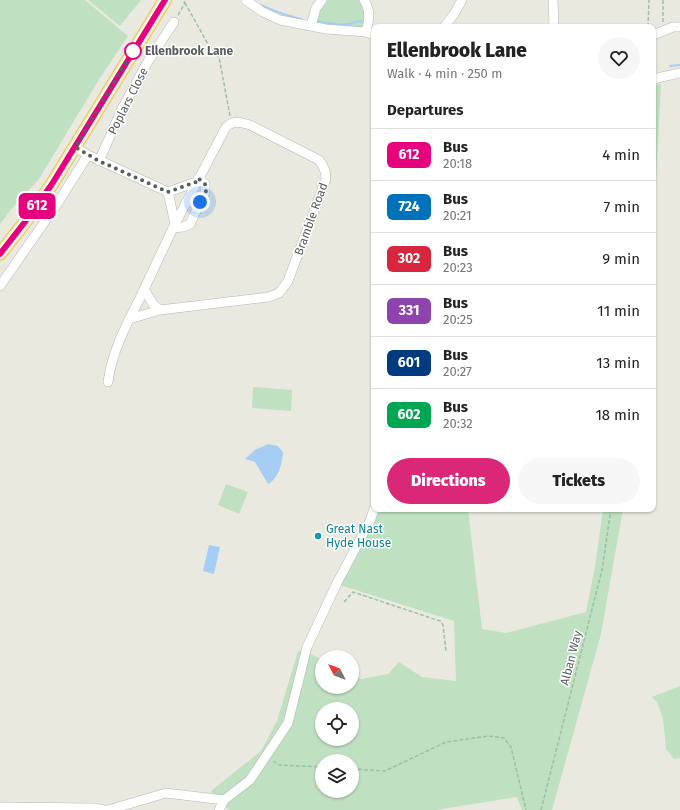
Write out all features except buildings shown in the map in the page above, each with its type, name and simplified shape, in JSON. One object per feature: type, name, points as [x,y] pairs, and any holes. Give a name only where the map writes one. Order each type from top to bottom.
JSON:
[{"type":"main road","points":[[0,254],[32,213],[75,147],[165,0]]},
{"type":"street","points":[[246,0],[271,17],[280,20],[326,29],[370,34],[367,5],[364,0]]},
{"type":"street","points":[[311,26],[316,8],[322,0]]},
{"type":"street","points":[[446,24],[462,0]]},
{"type":"street","points":[[553,0],[554,24]]},
{"type":"street","name":"Poplars Close","points":[[99,161],[122,109],[147,63],[174,22]]},
{"type":"street","points":[[656,34],[673,27],[680,27]]},
{"type":"street","points":[[656,78],[680,73]]},
{"type":"street","points":[[108,382],[119,341],[129,319],[197,180],[223,131],[232,122]]},
{"type":"street","name":"Bramble Road","points":[[129,319],[160,310],[270,297],[279,292],[288,281],[326,179],[325,168],[319,160],[250,125],[240,122],[232,122]]},
{"type":"street","points":[[75,147],[99,161],[168,192],[197,180],[205,184],[206,192],[190,224],[183,227],[174,226]]},
{"type":"street","points":[[0,286],[57,204],[88,155]]},
{"type":"street","points":[[168,192],[174,226]]},
{"type":"street","points":[[144,289],[153,304],[160,310]]},
{"type":"street","points":[[219,810],[224,800],[250,780],[288,722],[307,647],[334,589],[370,521],[373,512]]},
{"type":"street","points":[[108,810],[166,793],[224,800]]},
{"type":"street","points":[[0,806],[58,809],[93,808],[105,810]]},
{"type":"path","points":[[183,0],[209,46],[219,56],[232,122]]},
{"type":"path","points":[[648,24],[649,0]]},
{"type":"path","points":[[663,0],[663,22],[666,30]]},
{"type":"path","points":[[174,22],[185,3]]},
{"type":"path","name":"Alban Way","points":[[541,810],[602,570],[611,512]]},
{"type":"path","points":[[344,602],[353,592],[440,621],[443,625],[446,652]]},
{"type":"path","points":[[359,769],[385,771],[446,742],[488,736],[504,738],[511,747],[526,810]]},
{"type":"path","points":[[265,757],[279,765],[315,767]]},
{"type":"green space","points":[[0,0],[85,0],[128,36],[98,81],[39,179],[0,224]]},
{"type":"green space","points":[[88,0],[141,0],[120,26]]},
{"type":"green space","points":[[322,0],[364,0],[366,32],[311,26]]},
{"type":"green space","points":[[661,84],[656,180],[656,85]]},
{"type":"green space","points":[[253,387],[292,390],[291,411],[252,408]]},
{"type":"green space","points":[[226,484],[248,492],[239,514],[218,505]]},
{"type":"green space","points":[[379,512],[468,512],[482,629],[506,633],[586,612],[595,567],[603,512],[622,512],[601,634],[552,810],[522,810],[517,797],[436,810],[229,810],[211,791],[261,751],[277,721],[298,651],[309,653],[315,656],[315,694],[359,694],[359,678],[388,674],[399,662],[422,677],[456,681],[454,621],[340,585]]},
{"type":"green space","points":[[680,686],[680,758],[674,759],[666,749],[663,718],[657,702],[652,697]]},
{"type":"water","points":[[268,444],[278,446],[283,452],[281,466],[275,478],[268,484],[255,462],[245,459],[255,450]]},
{"type":"water","points":[[209,545],[220,547],[214,574],[203,571]]},
{"type":"waterway","points":[[260,5],[301,19]]},
{"type":"waterway","points":[[318,21],[339,24],[349,24],[360,21],[363,23]]},
{"type":"waterway","points":[[670,66],[680,65]]},
{"type":"bus line","name":"612","points":[[0,254],[52,184],[165,0]]},
{"type":"place","name":"Ellenbrook Lane","points":[[133,51]]},
{"type":"place","name":"Great Nast Hyde House","points":[[318,536]]},
{"type":"route","points":[[133,51],[75,147],[99,161],[168,192],[196,182],[198,178],[205,184],[206,192],[200,202]]}]
